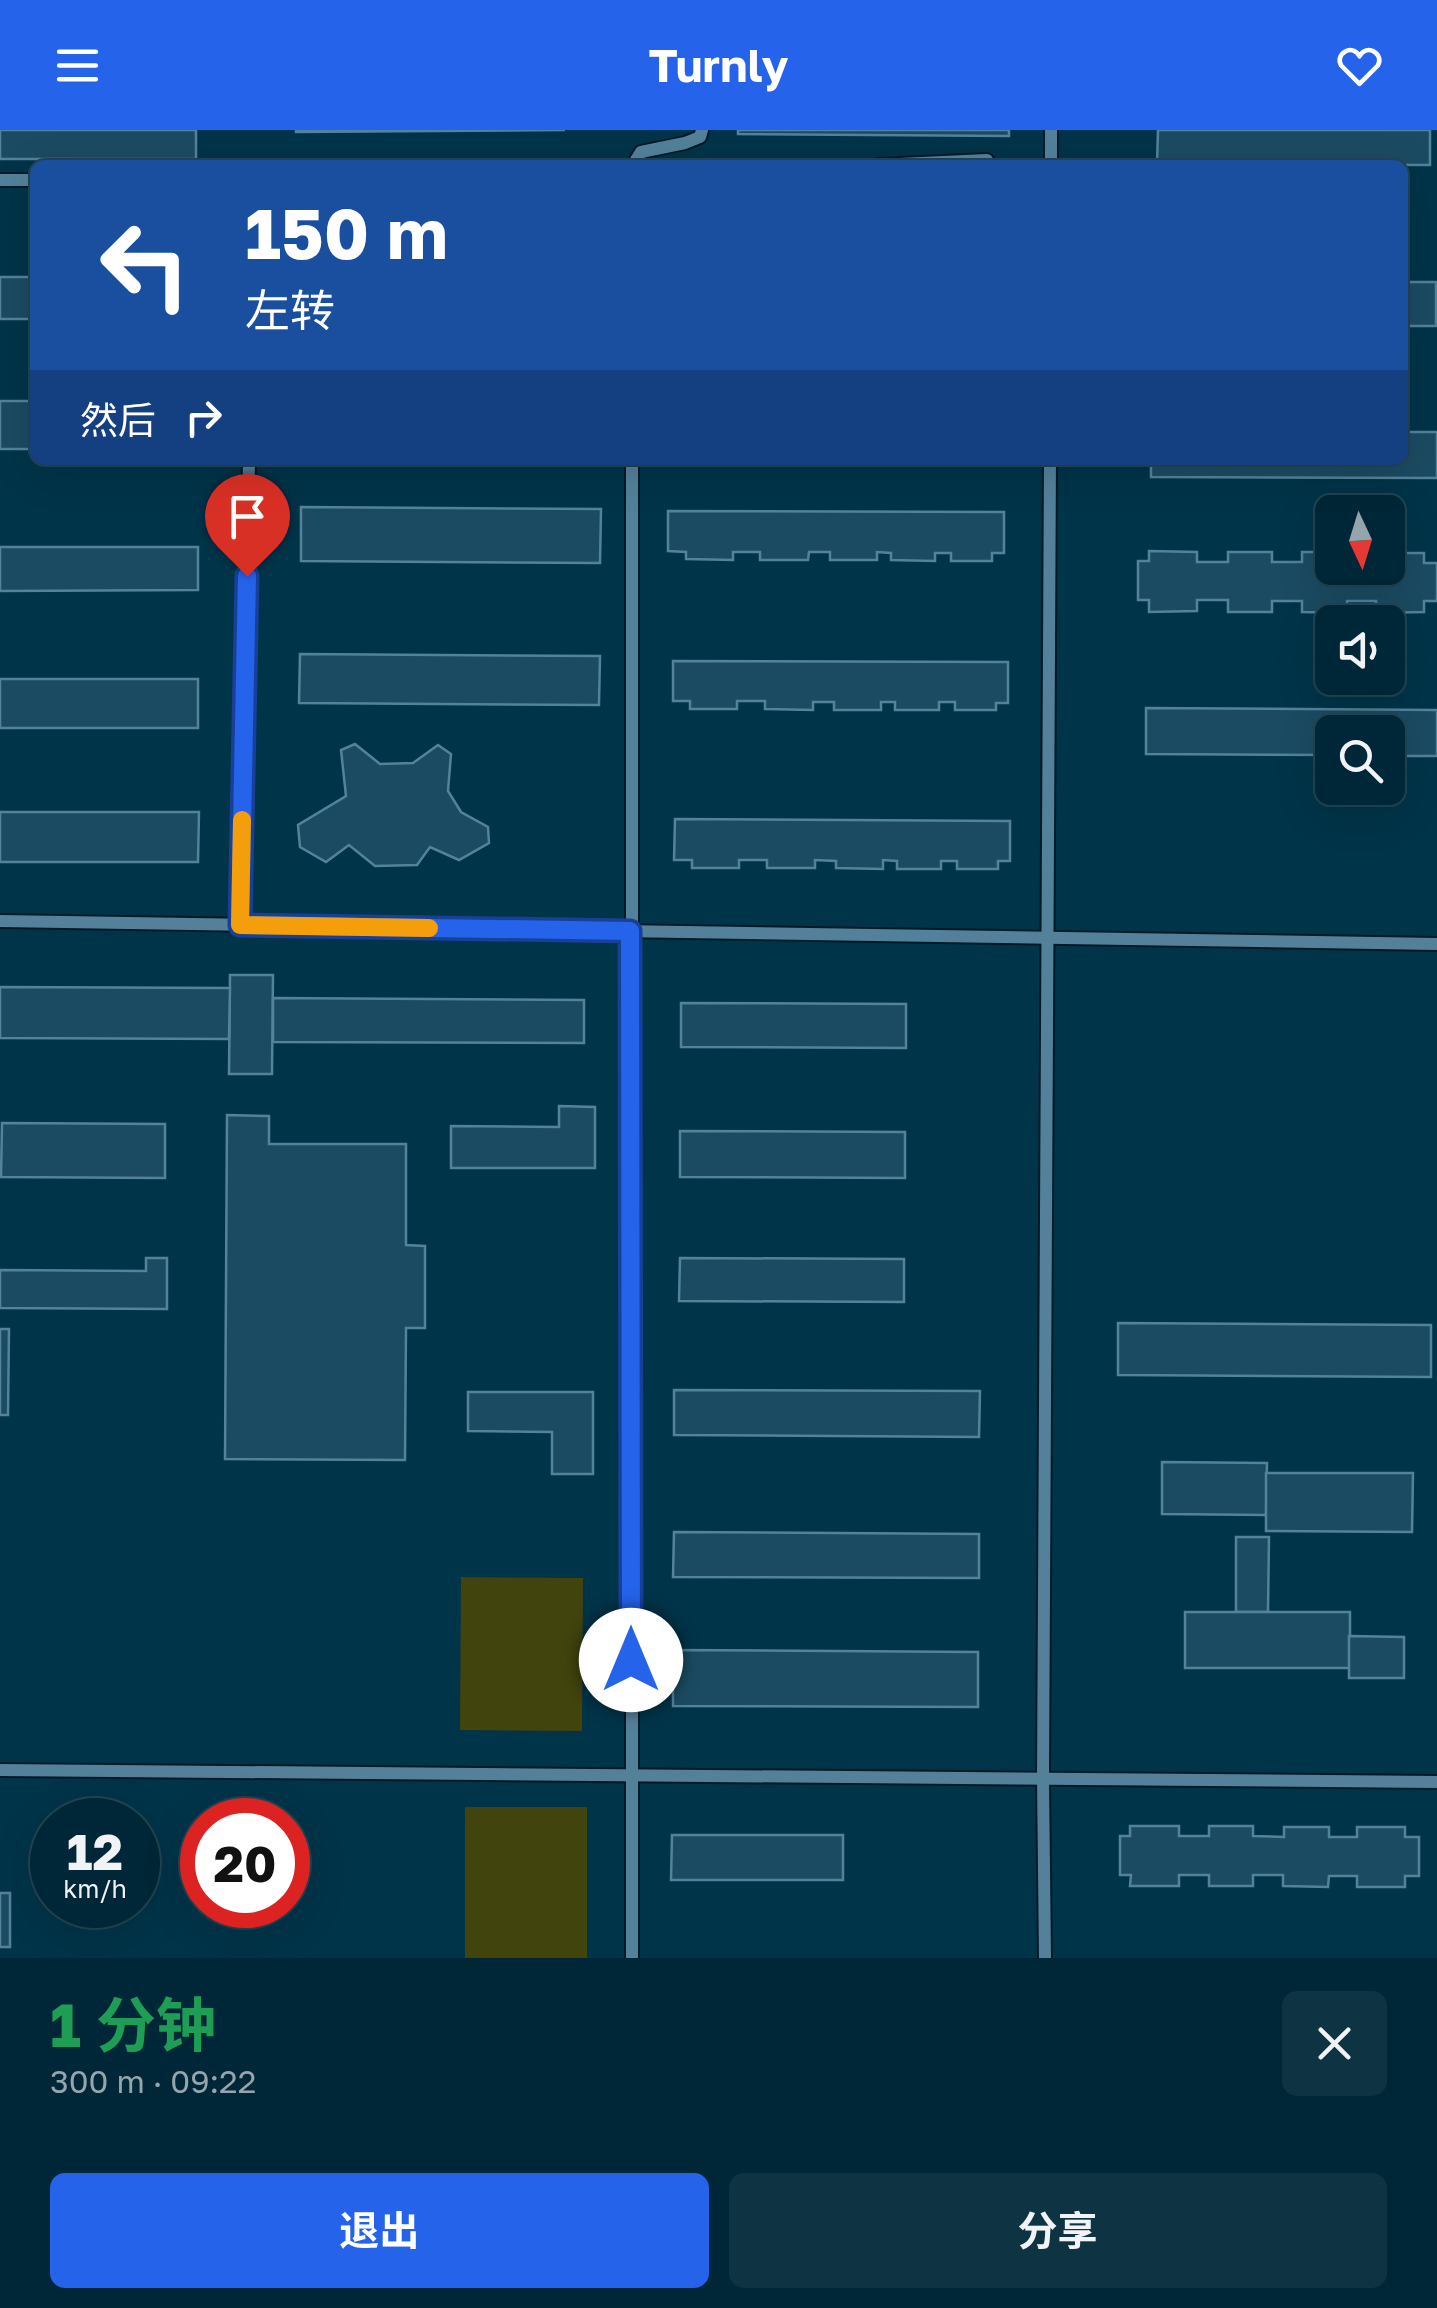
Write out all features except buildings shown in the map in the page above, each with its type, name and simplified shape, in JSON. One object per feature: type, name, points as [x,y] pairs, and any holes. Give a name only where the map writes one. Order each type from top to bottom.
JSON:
[{"type":"lane","points":[[637,160],[641,152],[685,144],[700,137],[702,130]]},
{"type":"lane","points":[[1051,130],[1051,160]]},
{"type":"lane","points":[[0,180],[30,180]]},
{"type":"lane","points":[[240,925],[249,465]]},
{"type":"lane","points":[[632,465],[632,1958]]},
{"type":"lane","points":[[1045,1958],[1050,465]]},
{"type":"lane","points":[[0,921],[1437,944]]},
{"type":"lane","points":[[0,1770],[1437,1782]]},
{"type":"shaded area","points":[[461,1577],[583,1578],[582,1731],[460,1730]]},
{"type":"shaded area","points":[[465,1807],[587,1807],[587,1958],[465,1958]]},
{"type":"slow traffic","points":[[242,820],[240,925],[429,928]]},
{"type":"route","points":[[247,576],[240,925],[630,931],[631,1660]]}]
